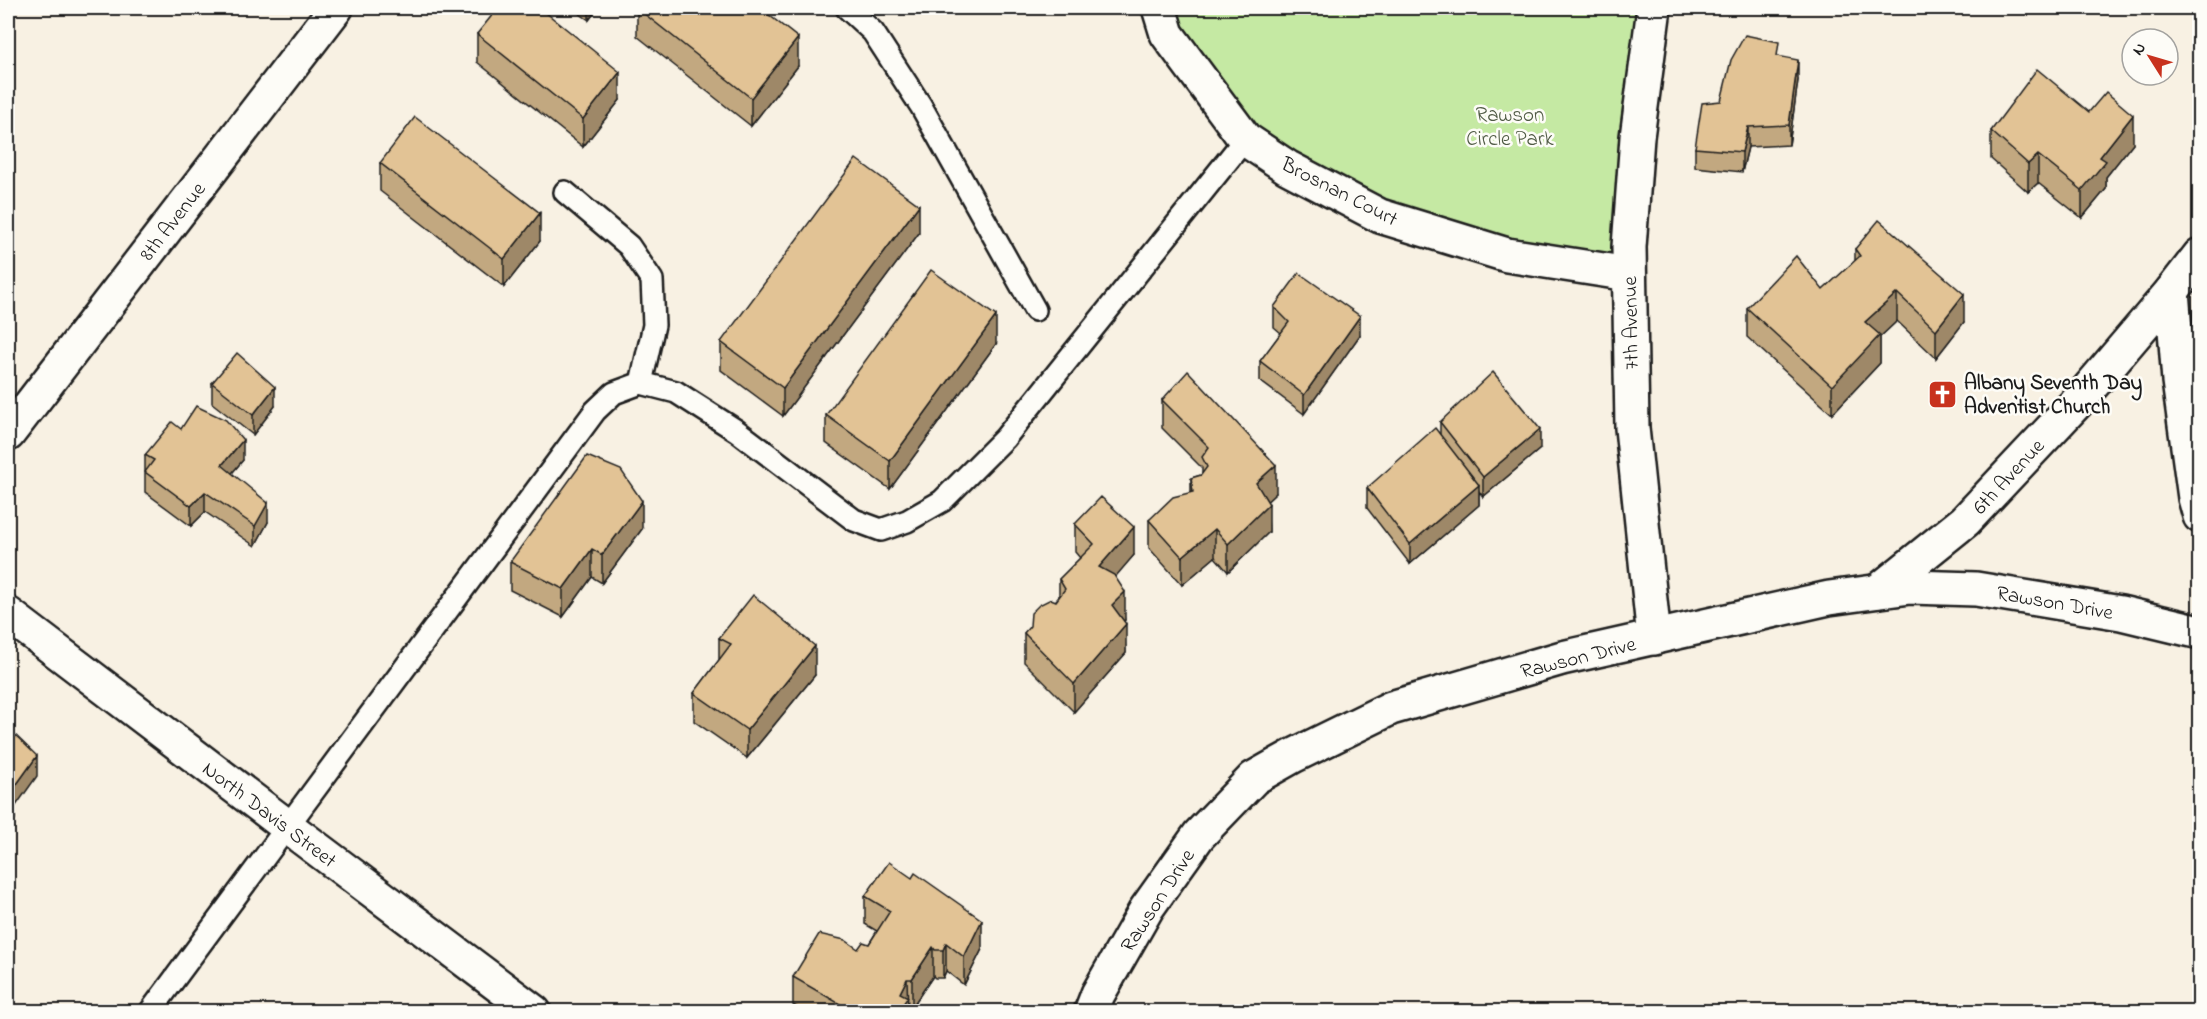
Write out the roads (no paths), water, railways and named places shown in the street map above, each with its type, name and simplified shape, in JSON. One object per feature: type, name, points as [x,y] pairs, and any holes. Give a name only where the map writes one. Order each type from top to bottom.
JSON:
[{"type":"street","name":"8th Avenue","points":[[8,434],[336,8]]},
{"type":"street","name":"Brosnan Court","points":[[1159,8],[1167,34],[1245,139],[1287,167],[1380,216],[1507,255],[1629,274]]},
{"type":"street","name":"7th Avenue","points":[[1653,638],[1632,428],[1629,247],[1637,137],[1654,8]]},
{"type":"street","name":"6th Avenue","points":[[1878,591],[1965,521],[2080,399],[2172,291],[2199,255]]},
{"type":"street","points":[[2172,291],[2179,381],[2199,516]]},
{"type":"street","name":"Rawson Drive","points":[[1091,1011],[1098,994],[1147,908],[1199,835],[1254,778],[1293,756],[1391,708],[1562,658],[1829,598],[1910,587],[1976,589],[2121,613],[2199,632]]},
{"type":"street","name":"North Davis Street","points":[[8,614],[534,1011]]},
{"type":"lane","points":[[847,8],[873,32],[921,106],[1035,310]]},
{"type":"lane","points":[[150,1011],[595,411],[614,393],[641,383],[676,392],[737,431],[854,520],[881,530],[906,521],[942,501],[1005,438],[1245,139]]},
{"type":"lane","points":[[565,192],[629,246],[652,280],[654,325],[641,383]]},
{"type":"place","name":"Albany Seventh Day Adventist Church","points":[[1943,394]]},
{"type":"park label","name":"Rawson Circle Park","points":[[1510,126]]}]
